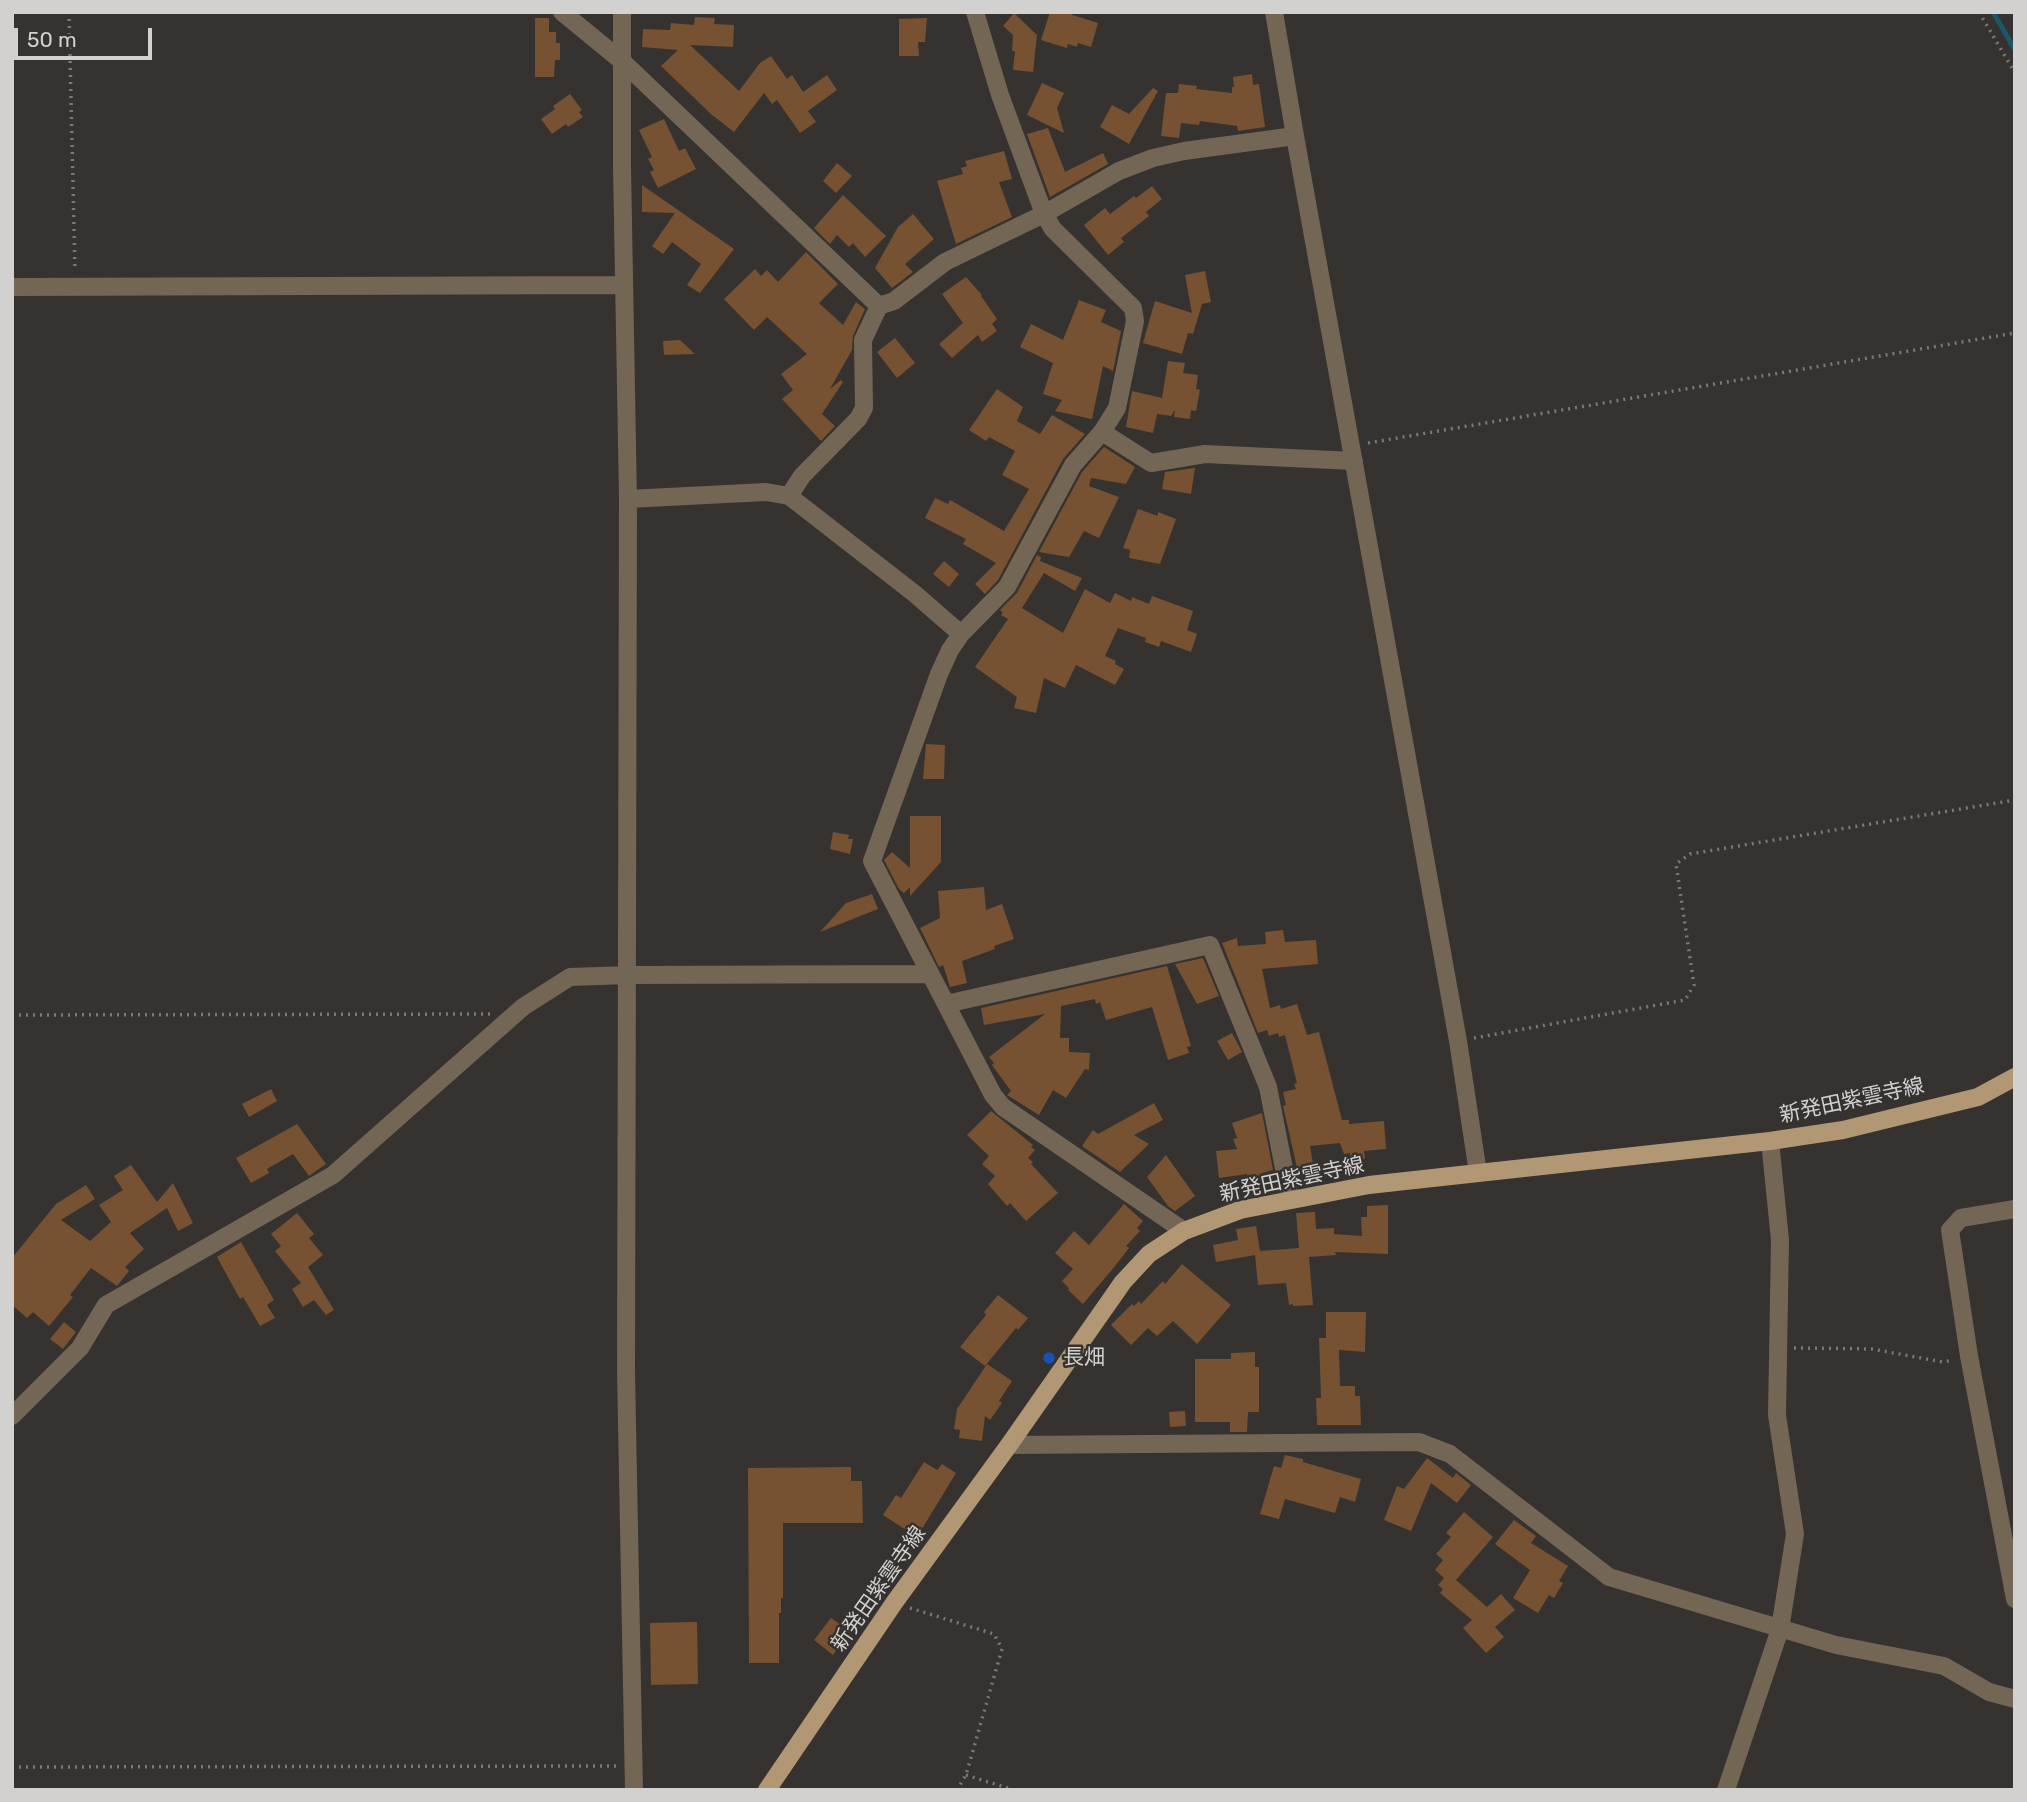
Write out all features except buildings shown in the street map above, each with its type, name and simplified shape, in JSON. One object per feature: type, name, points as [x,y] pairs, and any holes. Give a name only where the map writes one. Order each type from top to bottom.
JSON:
[{"type":"main road","name":"新発田紫雲寺線","points":[[767,1790],[894,1604],[1123,1282],[1149,1254],[1184,1231],[1240,1210],[1369,1185],[1770,1141],[1843,1130],[1978,1097],[2015,1077]]},
{"type":"street","points":[[562,12],[623,62],[879,306]]},
{"type":"street","points":[[610,12],[623,35]]},
{"type":"street","points":[[622,12],[628,499],[626,1371],[634,1790]]},
{"type":"street","points":[[975,12],[1000,95],[1044,214],[1053,229],[1133,308],[1135,321],[1117,408],[1102,432],[1073,465],[1007,587],[961,634],[939,674],[872,861],[993,1095],[1003,1107],[1184,1231]]},
{"type":"street","points":[[1274,12],[1458,1041],[1478,1172]]},
{"type":"street","points":[[789,496],[802,476],[858,419],[864,408],[863,340],[879,306],[894,301],[945,262],[1044,214],[1119,171],[1153,158],[1185,151],[1295,136]]},
{"type":"street","points":[[12,287],[624,285]]},
{"type":"street","points":[[1102,432],[1151,463],[1205,454],[1353,453]]},
{"type":"street","points":[[628,499],[766,492],[789,496],[915,594],[961,634]]},
{"type":"street","points":[[946,1004],[1210,945],[1269,1087],[1290,1199]]},
{"type":"street","points":[[12,1416],[80,1348],[106,1306],[332,1175],[516,1013],[570,977],[929,974]]},
{"type":"street","points":[[1726,1790],[1780,1629],[1795,1534],[1777,1415],[1780,1240],[1770,1141]]},
{"type":"street","points":[[2015,1209],[1961,1219],[1950,1230],[1969,1356],[2015,1599]]},
{"type":"street","points":[[1009,1445],[1419,1442],[1450,1454],[1609,1577],[1836,1645],[1944,1666],[1989,1692],[2015,1699]]},
{"type":"path","points":[[69,12],[75,287]]},
{"type":"path","points":[[1979,12],[2015,73]]},
{"type":"path","points":[[1353,453],[2015,333]]},
{"type":"path","points":[[1458,1041],[1685,1000],[1694,985],[1676,864],[1690,854],[2015,800]]},
{"type":"path","points":[[12,1016],[516,1013]]},
{"type":"path","points":[[1779,1348],[1872,1349],[1943,1362],[1969,1356]]},
{"type":"path","points":[[894,1604],[994,1634],[1002,1649],[966,1775],[957,1790]]},
{"type":"path","points":[[12,1767],[633,1765]]},
{"type":"path","points":[[966,1775],[1014,1790]]},
{"type":"waterway","points":[[1993,12],[2015,50]]},
{"type":"place","name":"長畑","points":[[1049,1358]]}]
